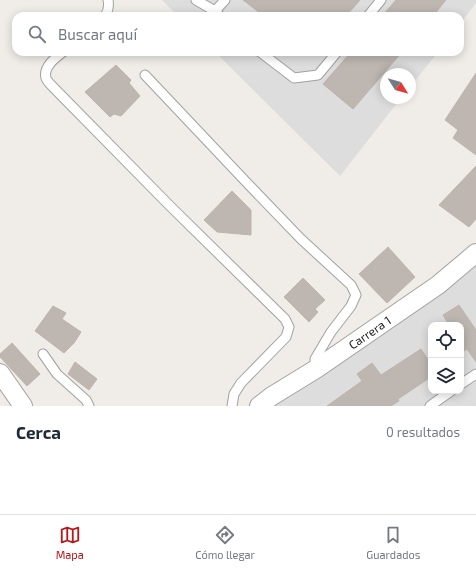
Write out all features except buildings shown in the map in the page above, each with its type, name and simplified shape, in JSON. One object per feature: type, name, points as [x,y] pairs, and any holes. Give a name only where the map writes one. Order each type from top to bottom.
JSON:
[{"type":"street","name":"Carrera 1","points":[[259,406],[316,369],[438,285],[476,253]]},
{"type":"street","points":[[0,373],[23,406]]},
{"type":"lane","points":[[106,12],[108,0]]},
{"type":"lane","points":[[196,0],[215,12]]},
{"type":"lane","points":[[219,12],[225,0]]},
{"type":"lane","points":[[371,12],[381,0]]},
{"type":"lane","points":[[58,56],[47,68],[46,78],[52,86],[164,200],[285,319],[289,327],[286,337],[241,383],[234,394],[232,406]]},
{"type":"lane","points":[[265,56],[294,78],[318,75],[334,56]]},
{"type":"lane","points":[[145,75],[301,239],[351,285],[356,295],[351,306],[331,332],[315,359],[316,369]]},
{"type":"lane","points":[[43,354],[57,374],[86,400],[89,406]]},
{"type":"lane","points":[[464,382],[476,374]]},
{"type":"lane","points":[[430,406],[447,394]]},
{"type":"shaded area","points":[[162,0],[476,0],[476,3],[464,19],[464,12],[174,12]]},
{"type":"shaded area","points":[[219,56],[435,56],[416,80],[416,68],[380,68],[380,104],[396,104],[340,176]]},
{"type":"shaded area","points":[[476,262],[476,406],[262,406]]}]
